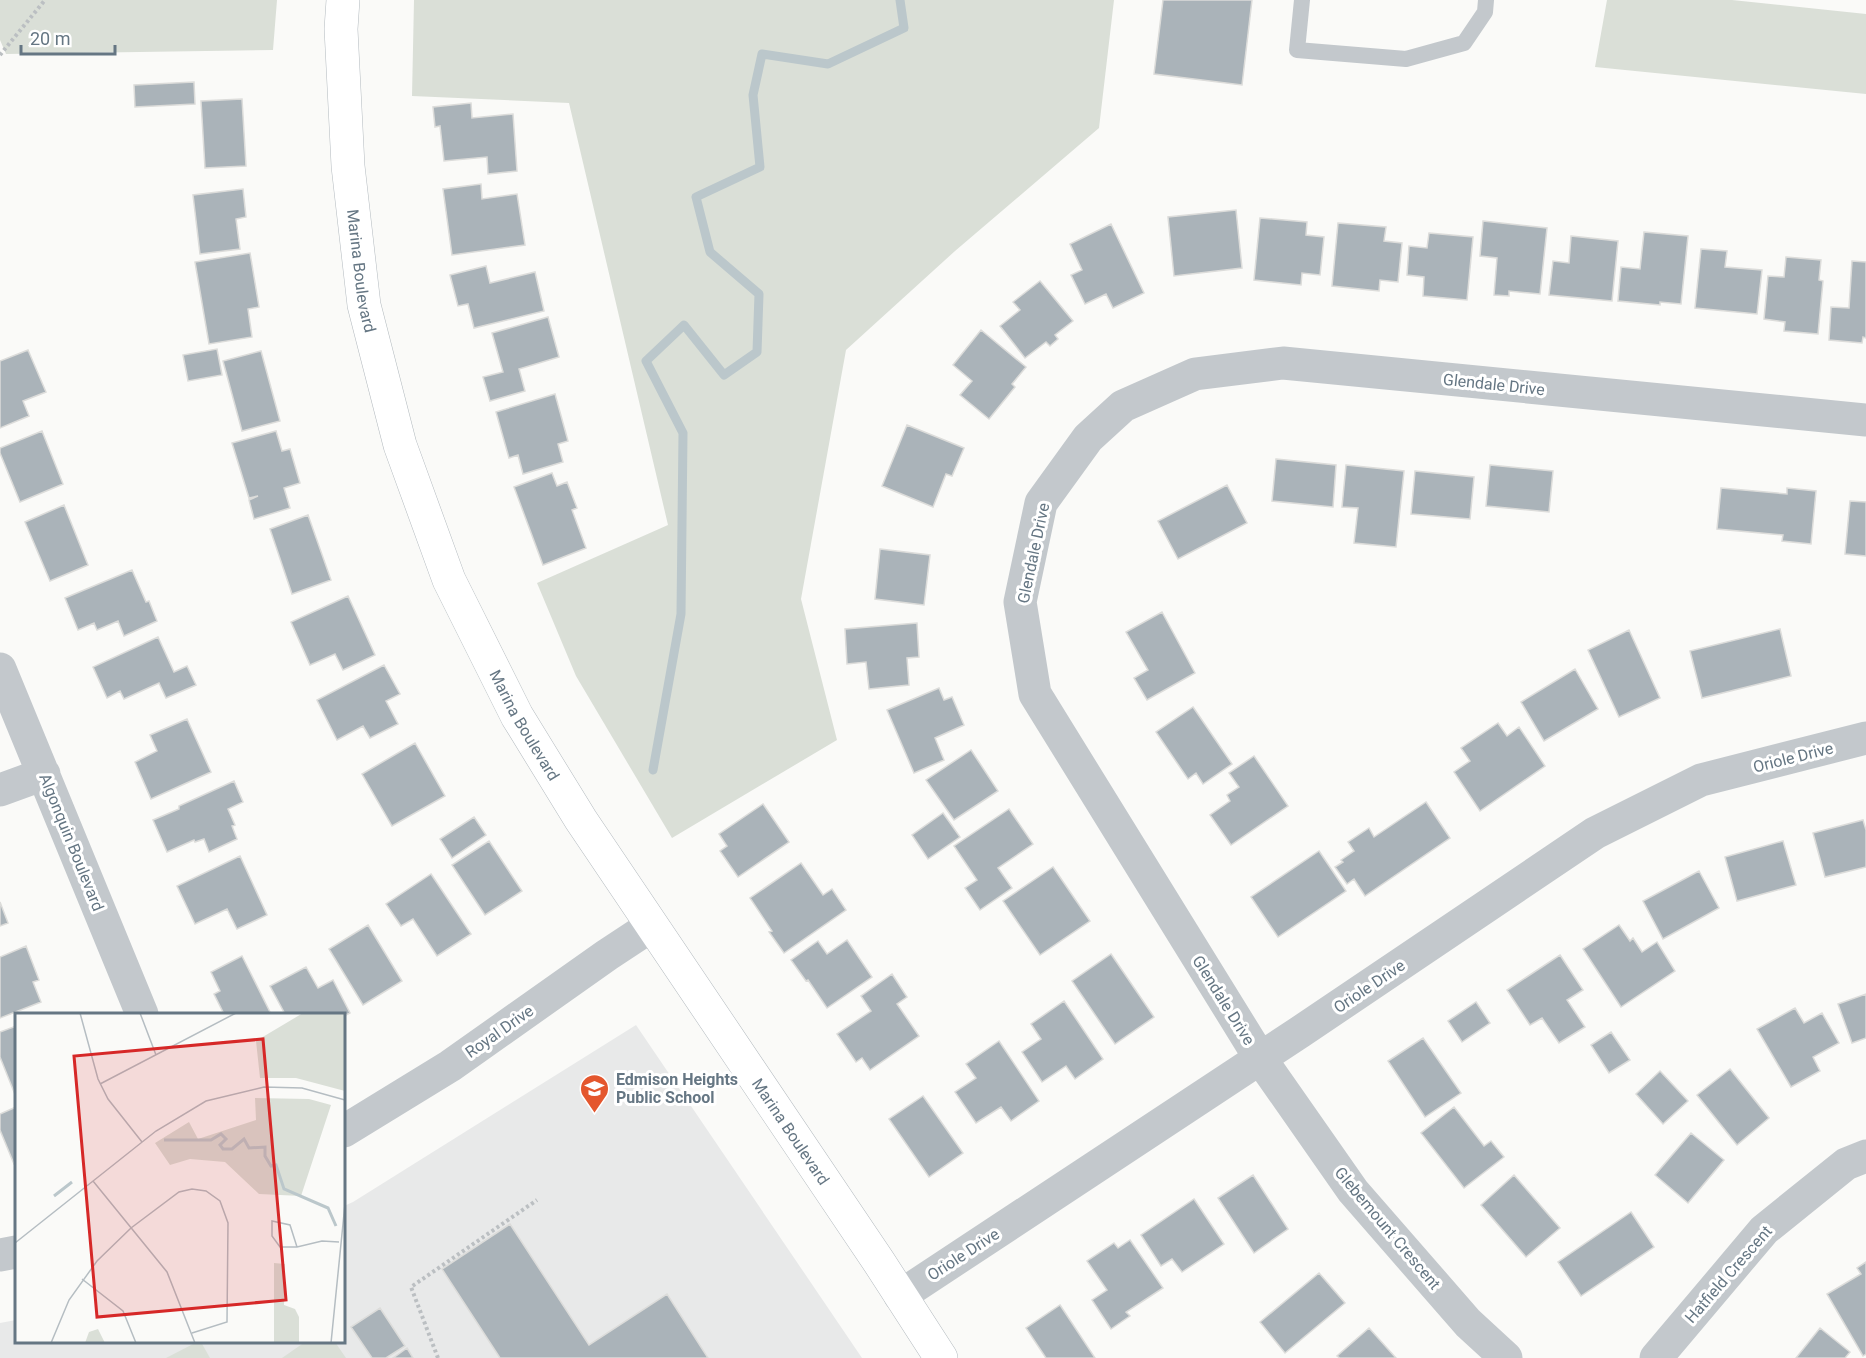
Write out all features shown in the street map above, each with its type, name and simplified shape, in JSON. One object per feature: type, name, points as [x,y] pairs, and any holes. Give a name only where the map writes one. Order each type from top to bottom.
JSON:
[{"type":"street","name":"Marina Boulevard","points":[[344,0],[341,28],[348,166],[363,294],[400,445],[449,580],[518,716],[581,820],[941,1358]]},
{"type":"street","name":"Glendale Drive","points":[[1260,1058],[1035,694],[1020,602],[1041,503],[1088,438],[1123,406],[1195,374],[1283,363],[1866,420]]},
{"type":"street","name":"Algonquin Boulevard","points":[[0,669],[142,1013]]},
{"type":"street","name":"Oriole Drive","points":[[900,1296],[1595,833],[1701,780],[1866,738]]},
{"type":"street","points":[[0,790],[44,774]]},
{"type":"street","name":"Royal Drive","points":[[345,1130],[450,1066],[651,926]]},
{"type":"street","name":"Glebemount Crescent","points":[[1260,1058],[1353,1191],[1468,1323],[1506,1358]]},
{"type":"street","name":"Hatfield Crescent","points":[[1656,1358],[1764,1230],[1846,1164],[1866,1156]]},
{"type":"street","points":[[0,1255],[15,1252]]},
{"type":"lane","points":[[1302,0],[1296,50],[1406,60],[1464,44],[1485,12],[1486,0]]},
{"type":"path","points":[[0,55],[45,0]]},
{"type":"path","points":[[438,1358],[411,1287],[537,1200]]},
{"type":"shaded area","points":[[0,0],[277,0],[273,50],[6,54],[0,40]]},
{"type":"shaded area","points":[[414,0],[1114,0],[1099,128],[955,251],[846,350],[801,599],[837,740],[672,838],[576,676],[537,583],[668,525],[569,103],[412,96]]},
{"type":"shaded area","points":[[1607,0],[1732,0],[1866,14],[1866,94],[1595,67]]},
{"type":"shaded area","name":"Edmison Heights Public School","points":[[636,1025],[862,1358],[0,1358],[0,1323],[15,1320],[15,1343],[345,1343],[345,1206]]},
{"type":"shaded area","points":[[195,1343],[202,1343],[210,1358],[166,1358]]},
{"type":"shaded area","points":[[304,1343],[336,1343],[346,1358],[282,1358]]},
{"type":"building","points":[[1163,0],[1252,0],[1242,85],[1154,74]]},
{"type":"building","points":[[194,82],[195,104],[135,107],[134,85]]},
{"type":"building","points":[[242,99],[246,166],[205,168],[201,101]]},
{"type":"building","points":[[471,103],[472,118],[513,114],[517,171],[488,174],[487,157],[444,161],[440,126],[435,127],[433,107]]},
{"type":"building","points":[[481,184],[482,199],[517,194],[525,245],[452,255],[443,189]]},
{"type":"building","points":[[243,189],[246,217],[236,219],[240,249],[200,254],[193,195]]},
{"type":"building","points":[[1236,210],[1242,268],[1174,276],[1168,217]]},
{"type":"building","points":[[1260,218],[1307,222],[1306,235],[1324,237],[1320,275],[1302,273],[1301,285],[1254,280]]},
{"type":"building","points":[[1483,221],[1547,228],[1540,294],[1509,291],[1509,296],[1494,295],[1497,258],[1480,256]]},
{"type":"building","points":[[1338,223],[1386,227],[1384,241],[1402,243],[1398,282],[1380,280],[1379,291],[1332,286]]},
{"type":"building","points":[[1111,224],[1144,293],[1113,308],[1106,294],[1085,304],[1071,275],[1082,270],[1070,244]]},
{"type":"building","points":[[1644,232],[1688,236],[1681,304],[1660,302],[1660,305],[1618,301],[1621,267],[1640,269]]},
{"type":"building","points":[[1429,233],[1473,237],[1467,300],[1423,296],[1424,277],[1407,275],[1409,246],[1427,248]]},
{"type":"building","points":[[1571,236],[1618,241],[1612,301],[1549,295],[1553,261],[1569,263]]},
{"type":"building","points":[[1701,249],[1727,251],[1725,267],[1762,270],[1757,314],[1695,308]]},
{"type":"building","points":[[250,253],[259,307],[248,309],[252,337],[209,344],[195,262]]},
{"type":"building","points":[[1786,257],[1821,260],[1819,280],[1823,281],[1818,334],[1784,331],[1785,322],[1764,319],[1768,276],[1784,277]]},
{"type":"building","points":[[1852,261],[1866,262],[1866,338],[1863,337],[1862,343],[1829,340],[1831,307],[1849,308]]},
{"type":"building","points":[[486,266],[490,283],[535,272],[544,311],[474,328],[468,304],[458,306],[450,275]]},
{"type":"building","points":[[1040,281],[1073,321],[1055,335],[1058,339],[1050,346],[1046,342],[1025,358],[1000,326],[1020,310],[1013,302]]},
{"type":"building","points":[[548,317],[559,357],[519,369],[525,391],[490,401],[483,377],[503,372],[492,333]]},
{"type":"building","points":[[981,330],[1026,367],[1012,384],[1015,387],[989,419],[960,395],[972,381],[953,365]]},
{"type":"building","points":[[217,349],[222,375],[188,381],[183,355]]},
{"type":"building","points":[[28,350],[46,392],[23,401],[29,416],[0,428],[0,361]]},
{"type":"building","points":[[261,351],[280,421],[242,431],[223,361]]},
{"type":"building","points":[[555,394],[568,441],[558,444],[563,462],[523,474],[518,455],[509,458],[496,412]]},
{"type":"building","points":[[907,425],[964,448],[952,476],[946,474],[933,507],[882,486]]},
{"type":"building","points":[[42,431],[63,484],[20,502],[0,448]]},
{"type":"building","points":[[276,431],[282,451],[290,449],[300,483],[284,488],[290,508],[254,519],[249,500],[258,496],[249,498],[232,443]]},
{"type":"building","points":[[1276,459],[1336,465],[1333,507],[1272,501]]},
{"type":"building","points":[[1346,465],[1404,471],[1396,547],[1354,543],[1358,508],[1342,507]]},
{"type":"building","points":[[1490,465],[1553,471],[1549,512],[1486,506]]},
{"type":"building","points":[[1415,471],[1474,477],[1470,519],[1411,514]]},
{"type":"building","points":[[552,473],[557,486],[567,482],[577,508],[572,510],[586,548],[543,565],[514,487]]},
{"type":"building","points":[[1227,485],[1247,523],[1178,559],[1158,521]]},
{"type":"building","points":[[1721,488],[1787,494],[1787,488],[1816,491],[1811,544],[1782,541],[1783,535],[1717,529]]},
{"type":"building","points":[[1850,501],[1866,502],[1866,556],[1845,554]]},
{"type":"building","points":[[64,505],[88,565],[50,581],[25,522]]},
{"type":"building","points":[[308,515],[331,580],[292,594],[270,529]]},
{"type":"building","points":[[880,549],[930,555],[924,605],[875,599]]},
{"type":"building","points":[[132,570],[157,621],[124,636],[118,621],[97,630],[94,623],[78,630],[65,598]]},
{"type":"building","points":[[348,596],[375,655],[343,670],[335,654],[310,665],[291,622]]},
{"type":"building","points":[[1162,612],[1195,673],[1147,700],[1134,678],[1148,670],[1126,632]]},
{"type":"building","points":[[917,623],[919,657],[907,658],[909,685],[869,689],[866,662],[847,664],[845,629]]},
{"type":"building","points":[[1780,629],[1791,676],[1702,698],[1690,651]]},
{"type":"building","points":[[1629,630],[1660,698],[1619,717],[1588,650]]},
{"type":"building","points":[[158,637],[174,672],[187,666],[196,685],[166,698],[159,683],[124,699],[120,691],[107,698],[93,667]]},
{"type":"building","points":[[384,665],[400,694],[386,701],[398,724],[370,738],[363,726],[337,740],[317,700]]},
{"type":"building","points":[[1575,669],[1598,709],[1544,741],[1521,702]]},
{"type":"building","points":[[939,688],[944,700],[952,697],[964,725],[935,738],[944,760],[914,773],[887,710]]},
{"type":"building","points":[[1193,707],[1232,764],[1203,784],[1196,773],[1188,779],[1156,732]]},
{"type":"building","points":[[187,719],[211,772],[151,799],[135,762],[157,751],[150,735]]},
{"type":"building","points":[[1498,723],[1507,736],[1519,727],[1545,766],[1480,811],[1454,772],[1470,761],[1461,748]]},
{"type":"building","points":[[415,743],[445,796],[392,826],[362,774]]},
{"type":"building","points":[[971,750],[998,791],[954,820],[926,780]]},
{"type":"building","points":[[1254,756],[1288,806],[1231,845],[1210,815],[1230,801],[1227,795],[1239,787],[1229,773]]},
{"type":"building","points":[[234,781],[243,802],[228,809],[235,825],[232,826],[237,839],[209,852],[204,839],[195,842],[194,840],[167,852],[153,820]]},
{"type":"building","points":[[1426,802],[1450,838],[1365,896],[1354,879],[1347,884],[1335,867],[1354,851],[1348,842],[1369,828],[1374,837]]},
{"type":"building","points":[[763,804],[789,842],[738,877],[720,851],[727,846],[719,834]]},
{"type":"building","points":[[1009,809],[1033,844],[998,868],[1012,888],[980,910],[965,888],[977,880],[954,846]]},
{"type":"building","points":[[943,813],[960,837],[928,859],[912,835]]},
{"type":"building","points":[[474,817],[486,835],[452,858],[440,839]]},
{"type":"building","points":[[1863,820],[1866,830],[1866,867],[1825,877],[1813,833]]},
{"type":"building","points":[[489,841],[522,891],[485,915],[452,865]]},
{"type":"building","points":[[1783,841],[1796,885],[1737,901],[1725,857]]},
{"type":"building","points":[[1319,851],[1346,891],[1278,937],[1251,897]]},
{"type":"building","points":[[240,856],[267,915],[237,929],[227,909],[195,924],[177,886]]},
{"type":"building","points":[[801,863],[823,895],[832,889],[846,910],[784,953],[750,898]]},
{"type":"building","points":[[1053,867],[1090,921],[1040,955],[1003,901]]},
{"type":"building","points":[[1699,871],[1719,908],[1663,939],[1643,901]]},
{"type":"building","points":[[431,874],[471,934],[437,956],[413,919],[401,926],[386,904]]},
{"type":"building","points":[[0,902],[8,923],[0,926]]},
{"type":"building","points":[[368,925],[402,981],[363,1005],[329,949]]},
{"type":"building","points":[[1619,925],[1630,941],[1633,938],[1642,952],[1657,942],[1675,971],[1621,1007],[1583,949]]},
{"type":"building","points":[[847,940],[872,977],[827,1008],[791,960],[818,941],[827,954]]},
{"type":"building","points":[[26,946],[39,980],[33,982],[41,1002],[0,1018],[0,957]]},
{"type":"building","points":[[1111,954],[1154,1017],[1115,1044],[1072,981]]},
{"type":"building","points":[[1560,955],[1583,990],[1567,1000],[1585,1027],[1559,1043],[1542,1018],[1530,1025],[1507,990]]},
{"type":"building","points":[[242,956],[270,1013],[224,1013],[214,994],[220,991],[211,972]]},
{"type":"building","points":[[306,967],[318,988],[333,980],[350,1013],[345,1016],[345,1013],[284,1013],[270,986]]},
{"type":"building","points":[[892,974],[907,997],[897,1004],[919,1036],[870,1070],[862,1058],[856,1062],[837,1034],[871,1011],[861,996]]},
{"type":"building","points":[[1866,994],[1866,1038],[1852,1043],[1838,1004]]},
{"type":"building","points":[[1064,1001],[1103,1059],[1075,1079],[1066,1066],[1042,1082],[1022,1052],[1041,1039],[1031,1024]]},
{"type":"building","points":[[1476,1002],[1490,1023],[1462,1042],[1448,1021]]},
{"type":"building","points":[[1795,1008],[1804,1023],[1822,1013],[1839,1043],[1813,1057],[1820,1071],[1791,1087],[1757,1029]]},
{"type":"building","points":[[15,1026],[15,1094],[0,1057],[0,1032]]},
{"type":"building","points":[[1611,1032],[1630,1060],[1609,1073],[1591,1045]]},
{"type":"building","points":[[1423,1038],[1461,1093],[1425,1117],[1388,1061]]},
{"type":"building","points":[[999,1041],[1039,1101],[1011,1121],[1001,1107],[976,1123],[955,1092],[976,1078],[966,1064]]},
{"type":"building","points":[[1730,1069],[1769,1118],[1737,1145],[1697,1095]]},
{"type":"building","points":[[1660,1071],[1688,1101],[1663,1124],[1636,1094]]},
{"type":"building","points":[[923,1096],[963,1153],[929,1177],[889,1119]]},
{"type":"building","points":[[15,1107],[14,1164],[0,1130],[0,1114]]},
{"type":"building","points":[[1454,1107],[1484,1146],[1491,1141],[1504,1157],[1464,1188],[1421,1133]]},
{"type":"building","points":[[1691,1133],[1724,1160],[1688,1203],[1655,1175]]},
{"type":"building","points":[[1253,1175],[1288,1229],[1254,1253],[1218,1198]]},
{"type":"building","points":[[1514,1175],[1560,1228],[1526,1257],[1481,1205]]},
{"type":"building","points":[[1194,1199],[1224,1244],[1182,1272],[1172,1259],[1161,1266],[1141,1235]]},
{"type":"building","points":[[1631,1212],[1654,1247],[1581,1296],[1558,1262]]},
{"type":"building","points":[[510,1224],[589,1345],[667,1294],[708,1358],[500,1358],[442,1269]]},
{"type":"building","points":[[1130,1240],[1163,1288],[1126,1312],[1130,1316],[1111,1329],[1092,1300],[1107,1290],[1087,1261],[1114,1243],[1118,1248]]},
{"type":"building","points":[[1866,1262],[1866,1354],[1863,1356],[1827,1294],[1861,1274],[1857,1268]]},
{"type":"building","points":[[1319,1273],[1345,1303],[1285,1353],[1260,1322]]},
{"type":"building","points":[[1060,1305],[1095,1358],[1046,1358],[1026,1328]]},
{"type":"building","points":[[380,1308],[405,1346],[386,1358],[372,1358],[351,1327]]},
{"type":"building","points":[[1369,1328],[1396,1358],[1340,1358],[1337,1356]]},
{"type":"building","points":[[1820,1328],[1850,1352],[1845,1358],[1796,1358]]},
{"type":"building","points":[[407,1348],[413,1358],[393,1358]]},
{"type":"waterway","points":[[653,770],[681,614],[683,433],[646,361],[684,325],[724,375],[757,352],[759,294],[710,252],[696,197],[760,167],[753,95],[762,54],[828,64],[904,28],[900,0]]},
{"type":"place","name":"Edmison Heights Public School","points":[[595,1114]]}]
